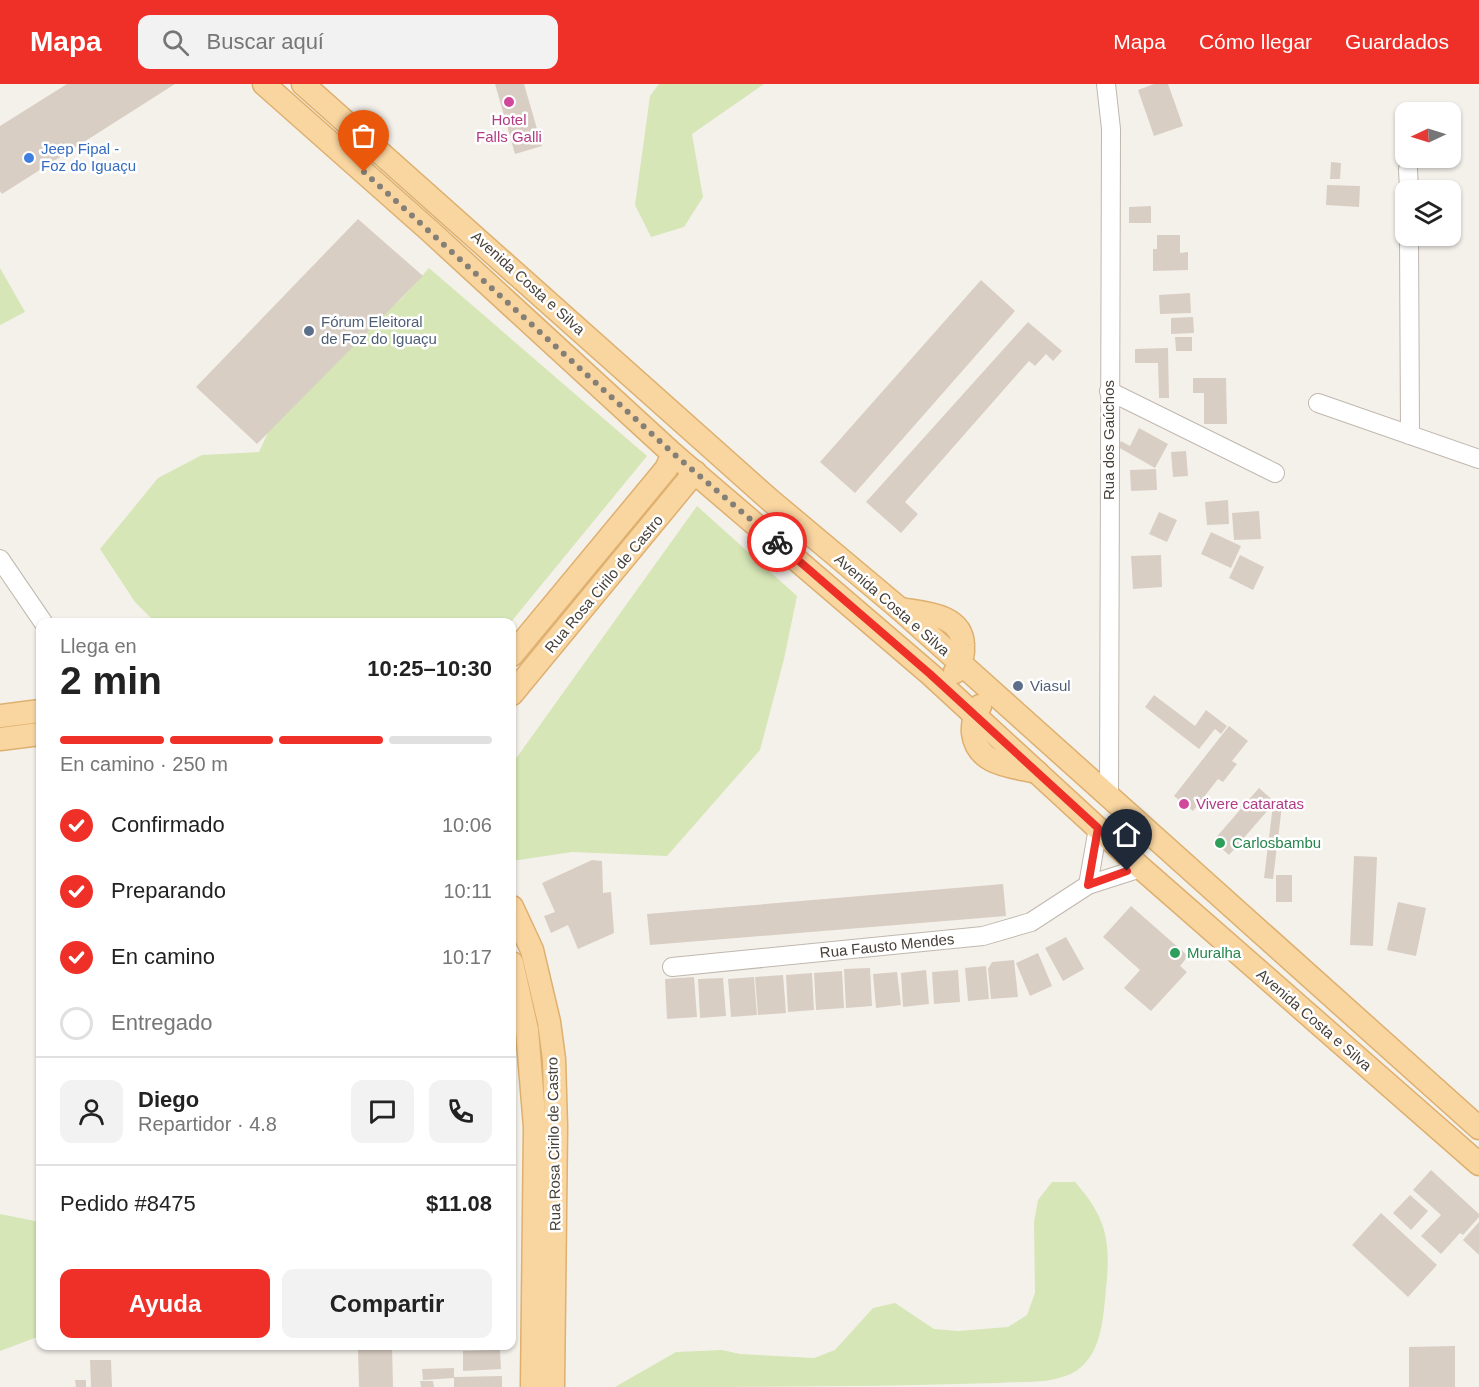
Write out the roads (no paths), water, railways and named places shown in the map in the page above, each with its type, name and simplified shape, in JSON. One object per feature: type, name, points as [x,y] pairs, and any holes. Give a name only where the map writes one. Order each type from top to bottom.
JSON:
[{"type":"main road","name":"Avenida Costa e Silva","points":[[264,84],[430,231],[674,454],[975,714],[973,736],[984,756],[1005,765],[1040,773],[1141,868],[1479,1164]]},
{"type":"main road","name":"Avenida Costa e Silva","points":[[303,84],[770,500],[900,609],[935,615],[956,626],[963,636],[961,664],[1479,1128]]},
{"type":"main road","points":[[516,651],[666,469],[674,454]]},
{"type":"main road","name":"Rua Rosa Cirilo de Castro","points":[[516,689],[695,472]]},
{"type":"main road","points":[[930,674],[953,674],[961,664]]},
{"type":"main road","points":[[975,714],[984,702],[1001,699]]},
{"type":"main road","points":[[0,716],[36,712]]},
{"type":"main road","points":[[0,739],[36,734]]},
{"type":"main road","name":"Rua Rosa Cirilo de Castro","points":[[516,926],[522,955],[551,1041],[545,1127],[553,1387]]},
{"type":"main road","points":[[516,983],[545,1127],[532,1387]]},
{"type":"street","name":"Rua dos Gaúchos","points":[[1106,84],[1111,129],[1109,796]]},
{"type":"street","points":[[1408,169],[1408,180]]},
{"type":"street","points":[[1409,246],[1410,435]]},
{"type":"street","points":[[1109,391],[1275,473]]},
{"type":"street","points":[[1318,403],[1479,459]]},
{"type":"street","points":[[0,559],[40,618]]},
{"type":"street","points":[[1088,885],[1098,828]]},
{"type":"street","name":"Rua Fausto Mendes","points":[[672,968],[983,936],[1031,922],[1088,885],[1141,868]]},
{"type":"place","name":"Hotel Falls Galli","points":[[509,102]]},
{"type":"place","name":"Jeep Fipal - Foz do Iguaçu","points":[[29,158]]},
{"type":"place","name":"Fórum Eleitoral de Foz do Iguaçu","points":[[309,331]]},
{"type":"place","name":"Viasul","points":[[1018,686]]},
{"type":"place","name":"Vivere cataratas","points":[[1184,804]]},
{"type":"place","name":"Carlosbambu","points":[[1220,843]]},
{"type":"place","name":"Muralha","points":[[1175,953]]}]
